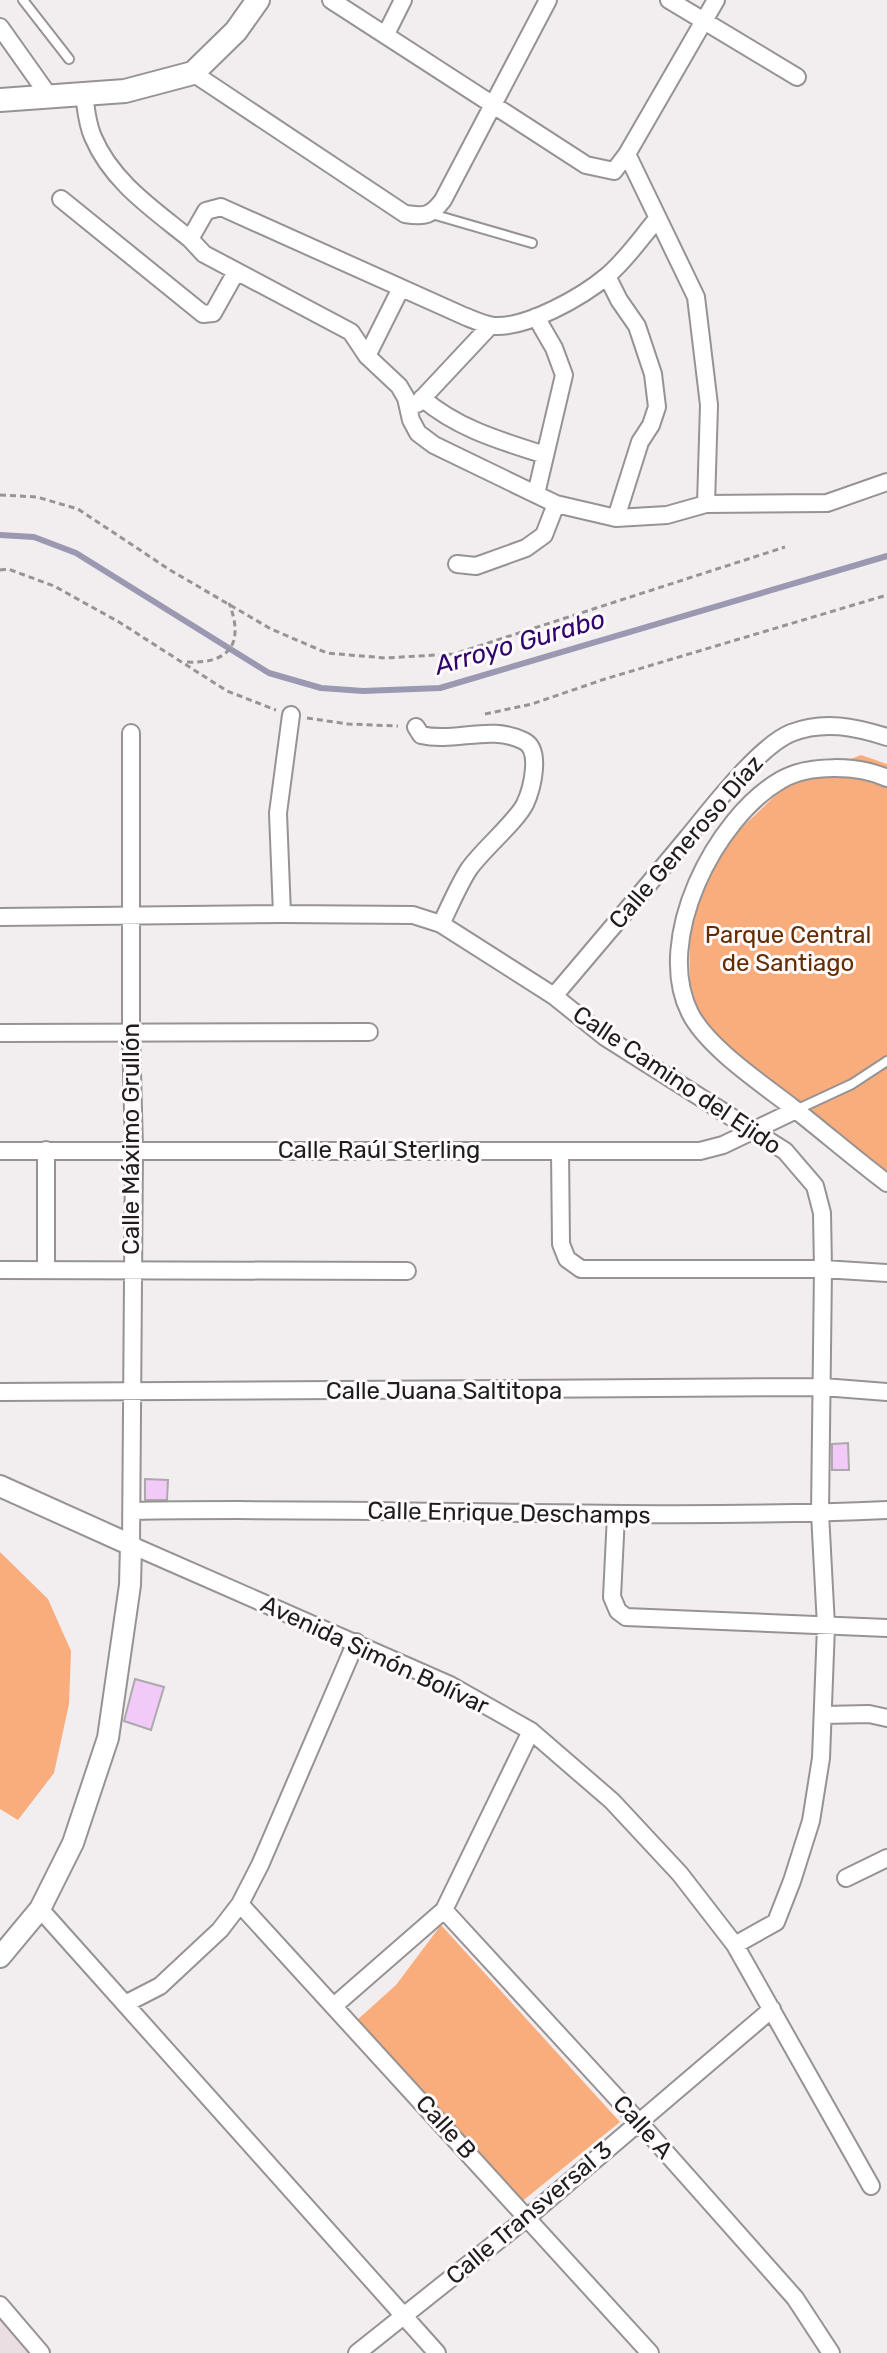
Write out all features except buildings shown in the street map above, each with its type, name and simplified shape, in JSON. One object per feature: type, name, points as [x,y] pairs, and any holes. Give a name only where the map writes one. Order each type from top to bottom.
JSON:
[{"type":"main road","points":[[0,100],[125,91],[193,73],[236,31],[258,0]]},
{"type":"street","points":[[331,0],[586,165],[614,171],[627,154],[716,0]]},
{"type":"street","points":[[386,34],[403,0]]},
{"type":"street","points":[[193,73],[405,214],[422,217],[432,214],[443,200],[548,0]]},
{"type":"street","points":[[669,0],[797,77]]},
{"type":"street","points":[[0,27],[49,96]]},
{"type":"street","points":[[84,95],[92,134],[106,164],[126,187],[204,254],[351,332],[367,356],[399,386],[418,433],[434,445],[556,504],[616,518],[667,515],[706,504],[827,503],[887,482]]},
{"type":"street","points":[[627,154],[696,297],[709,405],[706,504]]},
{"type":"street","points":[[61,199],[203,314],[213,313],[236,272]]},
{"type":"street","points":[[190,239],[206,211],[221,207],[490,326],[513,324],[536,317],[575,298],[607,276],[657,219]]},
{"type":"street","points":[[607,276],[637,326],[653,374],[657,407],[651,425],[640,442],[616,518]]},
{"type":"street","points":[[367,356],[401,288]]},
{"type":"street","points":[[536,317],[554,348],[564,375],[536,494]]},
{"type":"street","points":[[410,412],[490,326]]},
{"type":"street","points":[[422,398],[437,411],[483,436],[545,455]]},
{"type":"street","points":[[457,564],[476,566],[526,548],[544,535],[556,504]]},
{"type":"street","points":[[282,914],[278,813],[291,715]]},
{"type":"street","name":"Calle Generoso Díaz","points":[[554,996],[729,788],[776,742],[791,733],[839,725],[887,737]]},
{"type":"street","points":[[416,727],[421,735],[432,737],[490,733],[521,740],[528,743],[535,761],[524,805],[467,873],[441,924]]},
{"type":"street","name":"Calle Máximo Grullón","points":[[131,733],[134,1150],[131,1545]]},
{"type":"street","points":[[887,778],[878,773],[840,769],[800,772],[780,781],[740,815],[724,836],[695,891],[682,928],[678,953],[680,981],[690,1014],[730,1059],[887,1183]]},
{"type":"street","name":"Calle Camino del Ejido","points":[[0,917],[413,915],[441,924],[554,996],[605,1037],[785,1151],[815,1186],[822,1213],[823,1269],[820,1513],[826,1626],[821,1758],[811,1821],[776,1922],[735,1945]]},
{"type":"street","points":[[0,1033],[369,1032]]},
{"type":"street","name":"Calle Raúl Sterling","points":[[0,1151],[700,1151],[723,1145],[796,1110]]},
{"type":"street","points":[[46,1150],[46,1269]]},
{"type":"street","points":[[560,1151],[561,1244],[567,1259],[581,1269],[823,1269],[887,1273]]},
{"type":"street","points":[[0,1270],[407,1271]]},
{"type":"street","name":"Calle Juana Saltitopa","points":[[0,1392],[823,1387],[887,1392]]},
{"type":"street","name":"Avenida Simón Bolívar","points":[[0,1486],[450,1685],[531,1731],[612,1801],[680,1874],[735,1945],[871,2186]]},
{"type":"street","name":"Calle Enrique Deschamps","points":[[132,1511],[222,1509],[616,1515],[887,1510]]},
{"type":"street","points":[[616,1515],[612,1597],[618,1611],[626,1617],[887,1628]]},
{"type":"street","points":[[0,1957],[40,1909],[73,1843],[108,1738],[130,1585],[131,1545]]},
{"type":"street","points":[[125,2004],[160,1986],[220,1930],[240,1904],[260,1865],[356,1642]]},
{"type":"street","points":[[823,1715],[869,1714],[887,1718]]},
{"type":"street","points":[[335,2005],[444,1910],[531,1731]]},
{"type":"street","points":[[846,1878],[887,1858]]},
{"type":"street","name":"Calle B","points":[[240,1904],[650,2353]]},
{"type":"street","points":[[40,1909],[437,2353]]},
{"type":"street","name":"Calle A","points":[[444,1910],[795,2298],[831,2353]]},
{"type":"street","name":"Calle Transversal 3","points":[[357,2353],[528,2217],[772,2009]]},
{"type":"street","points":[[0,2305],[41,2353]]},
{"type":"lane","points":[[23,0],[69,59]]},
{"type":"lane","points":[[432,214],[532,243]]},
{"type":"lane","points":[[796,1110],[852,1084],[887,1061]]},
{"type":"path","points":[[0,495],[37,497],[78,509],[170,570],[271,629],[327,653],[385,658],[454,654],[785,547]]},
{"type":"path","points":[[0,570],[8,569],[54,586],[227,691],[291,715],[348,724],[416,727]]},
{"type":"path","points":[[485,714],[532,704],[605,679],[887,595]]},
{"type":"path","points":[[183,662],[203,663],[220,659],[235,640],[237,623],[229,603]]},
{"type":"shaded area","points":[[0,2305],[41,2353],[0,2353]]},
{"type":"green space","name":"Parque Central de Santiago","points":[[861,755],[887,764],[887,1187],[690,1014],[689,905],[711,857],[800,772],[822,770]]},
{"type":"green space","points":[[0,1552],[48,1599],[71,1651],[69,1704],[54,1773],[18,1820],[0,1809]]},
{"type":"green space","points":[[441,1925],[620,2122],[520,2203],[356,2021],[396,1985]]},
{"type":"waterway","name":"Arroyo Gurabo","points":[[0,535],[34,537],[76,553],[269,673],[321,688],[363,691],[440,688],[887,556]]}]
